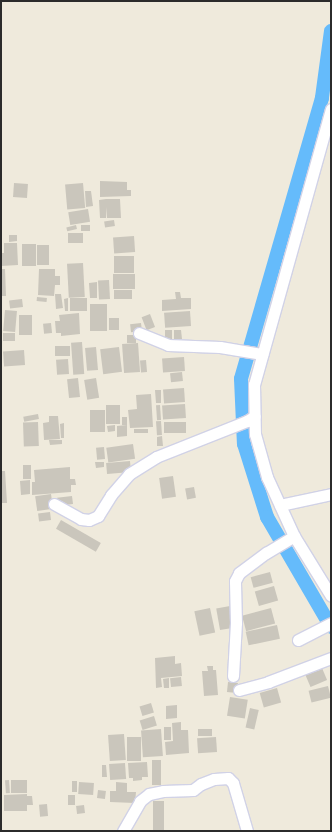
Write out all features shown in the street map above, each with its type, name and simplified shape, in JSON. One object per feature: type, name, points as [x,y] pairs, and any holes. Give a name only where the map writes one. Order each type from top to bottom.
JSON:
[{"type":"street","points":[[331,109],[258,353],[251,418],[267,477],[292,536],[331,596]]},
{"type":"street","points":[[139,333],[168,345],[220,347],[258,353]]},
{"type":"street","points":[[54,504],[81,519],[88,520],[98,516],[111,494],[129,474],[156,457],[251,418]]},
{"type":"street","points":[[280,505],[331,494]]},
{"type":"street","points":[[233,676],[236,623],[235,581],[239,573],[292,536]]},
{"type":"street","points":[[298,640],[327,626]]},
{"type":"street","points":[[239,690],[268,682],[331,658]]},
{"type":"street","points":[[123,831],[140,801],[149,794],[163,791],[193,790],[201,784],[214,779],[228,778],[233,783],[247,831]]},
{"type":"building","points":[[100,181],[127,182],[127,190],[131,190],[131,196],[100,197]]},
{"type":"building","points":[[14,183],[28,184],[27,198],[13,197]]},
{"type":"building","points":[[83,183],[85,208],[67,209],[65,185]]},
{"type":"building","points":[[85,191],[91,191],[93,206],[86,207]]},
{"type":"building","points":[[120,199],[121,218],[107,218],[106,207],[106,218],[100,218],[99,200]]},
{"type":"building","points":[[88,209],[90,222],[70,225],[68,212]]},
{"type":"building","points":[[114,220],[115,226],[105,227],[104,222]]},
{"type":"building","points":[[76,225],[77,229],[67,231],[66,227]]},
{"type":"building","points":[[81,225],[90,225],[90,231],[81,231]]},
{"type":"building","points":[[68,233],[83,233],[83,243],[68,243]]},
{"type":"building","points":[[9,235],[17,235],[17,241],[9,242]]},
{"type":"building","points":[[134,236],[135,252],[114,253],[113,237]]},
{"type":"building","points":[[4,243],[17,243],[18,265],[1,266],[1,253],[4,253]]},
{"type":"building","points":[[22,244],[36,244],[36,266],[22,266]]},
{"type":"building","points":[[37,245],[49,245],[49,265],[37,265]]},
{"type":"building","points":[[114,256],[134,256],[134,273],[114,273]]},
{"type":"building","points":[[83,263],[85,297],[69,298],[67,264]]},
{"type":"building","points":[[1,269],[5,269],[6,296],[1,296]]},
{"type":"building","points":[[39,269],[55,269],[55,276],[60,276],[60,285],[55,285],[54,296],[38,295]]},
{"type":"building","points":[[113,274],[135,274],[135,289],[113,289]]},
{"type":"building","points":[[109,280],[110,299],[99,300],[98,281]]},
{"type":"building","points":[[97,282],[97,298],[90,298],[89,283]]},
{"type":"building","points":[[114,290],[132,290],[132,299],[114,299]]},
{"type":"building","points":[[175,292],[180,292],[181,298],[191,298],[191,309],[162,311],[162,300],[176,299]]},
{"type":"building","points":[[55,294],[61,294],[63,308],[56,309]]},
{"type":"building","points":[[37,297],[47,298],[47,302],[37,301]]},
{"type":"building","points":[[68,298],[68,311],[65,311],[64,299]]},
{"type":"building","points":[[70,298],[87,298],[87,311],[70,311]]},
{"type":"building","points":[[22,299],[23,307],[10,309],[9,301]]},
{"type":"building","points":[[90,304],[107,304],[107,331],[90,331]]},
{"type":"building","points":[[5,310],[17,311],[15,332],[3,331]]},
{"type":"building","points":[[190,311],[191,326],[165,328],[164,313]]},
{"type":"building","points":[[79,313],[80,334],[61,336],[61,333],[56,333],[55,321],[60,321],[59,315]]},
{"type":"building","points":[[150,314],[155,327],[147,330],[142,317]]},
{"type":"building","points":[[19,315],[32,315],[32,335],[19,335]]},
{"type":"building","points":[[109,318],[119,318],[119,330],[109,330]]},
{"type":"building","points":[[51,323],[52,333],[44,334],[43,324]]},
{"type":"building","points":[[141,323],[142,331],[131,332],[130,324]]},
{"type":"building","points":[[165,330],[172,330],[172,341],[165,341]]},
{"type":"building","points":[[174,330],[181,330],[182,339],[174,340]]},
{"type":"building","points":[[3,333],[15,333],[15,341],[3,341]]},
{"type":"building","points":[[127,335],[136,335],[136,343],[127,343]]},
{"type":"building","points":[[82,342],[84,374],[73,375],[71,343]]},
{"type":"building","points":[[138,343],[140,372],[124,373],[122,344]]},
{"type":"building","points":[[55,346],[70,346],[70,356],[55,356]]},
{"type":"building","points":[[96,347],[98,370],[87,371],[85,348]]},
{"type":"building","points":[[119,347],[122,372],[103,374],[100,349]]},
{"type":"building","points":[[24,350],[25,365],[4,366],[3,351]]},
{"type":"building","points":[[184,357],[185,371],[163,373],[162,359]]},
{"type":"building","points":[[68,359],[69,374],[57,375],[56,360]]},
{"type":"building","points":[[146,360],[147,372],[141,372],[140,361]]},
{"type":"building","points":[[182,372],[183,381],[171,382],[170,373]]},
{"type":"building","points":[[78,378],[80,397],[69,398],[67,379]]},
{"type":"building","points":[[96,378],[99,398],[87,400],[84,380]]},
{"type":"building","points":[[184,388],[185,402],[164,403],[163,389]]},
{"type":"building","points":[[155,390],[161,390],[161,403],[156,403]]},
{"type":"building","points":[[151,394],[153,427],[130,428],[128,410],[137,409],[136,395]]},
{"type":"building","points":[[185,404],[186,418],[163,420],[162,406]]},
{"type":"building","points":[[106,405],[120,405],[120,424],[106,424]]},
{"type":"building","points":[[156,405],[160,405],[161,420],[157,420]]},
{"type":"building","points":[[90,410],[105,410],[105,432],[90,432]]},
{"type":"building","points":[[38,414],[39,419],[24,422],[23,417]]},
{"type":"building","points":[[49,416],[58,416],[60,439],[44,440],[43,423],[49,422]]},
{"type":"building","points":[[122,417],[127,417],[127,425],[122,425]]},
{"type":"building","points":[[156,421],[161,421],[162,435],[157,435]]},
{"type":"building","points":[[38,422],[39,446],[24,447],[23,423]]},
{"type":"building","points":[[164,422],[186,422],[186,433],[164,433]]},
{"type":"building","points":[[64,423],[64,438],[61,438],[60,424]]},
{"type":"building","points":[[115,425],[115,431],[108,432],[107,426]]},
{"type":"building","points":[[127,425],[127,436],[117,437],[117,426]]},
{"type":"building","points":[[134,429],[148,429],[148,433],[134,433]]},
{"type":"building","points":[[162,436],[163,446],[157,446],[157,437]]},
{"type":"building","points":[[49,440],[62,440],[62,444],[50,445]]},
{"type":"building","points":[[133,444],[135,459],[108,463],[106,448]]},
{"type":"building","points":[[104,447],[105,459],[97,460],[96,448]]},
{"type":"building","points":[[130,461],[131,472],[107,474],[106,463]]},
{"type":"building","points":[[95,462],[104,462],[104,467],[96,468]]},
{"type":"building","points":[[23,465],[31,465],[31,479],[23,479]]},
{"type":"building","points":[[70,467],[70,479],[75,479],[76,485],[71,485],[71,492],[32,495],[32,482],[35,482],[34,470]]},
{"type":"building","points":[[1,471],[5,471],[7,503],[1,503]]},
{"type":"building","points":[[173,476],[176,497],[162,499],[159,478]]},
{"type":"building","points":[[30,480],[30,494],[21,495],[20,481]]},
{"type":"building","points":[[194,487],[196,498],[187,499],[185,489]]},
{"type":"building","points":[[51,494],[53,509],[37,511],[35,496]]},
{"type":"building","points":[[72,496],[73,504],[58,506],[57,498]]},
{"type":"building","points":[[50,512],[51,520],[39,521],[38,513]]},
{"type":"building","points":[[61,520],[101,543],[96,552],[56,529]]},
{"type":"building","points":[[270,572],[273,583],[254,588],[251,577]]},
{"type":"building","points":[[274,586],[278,600],[259,606],[255,592]]},
{"type":"building","points":[[230,606],[234,628],[220,630],[216,608]]},
{"type":"building","points":[[210,608],[215,632],[200,636],[194,611]]},
{"type":"building","points":[[271,608],[275,623],[246,631],[242,616]]},
{"type":"building","points":[[277,625],[280,639],[249,645],[246,632]]},
{"type":"building","points":[[175,656],[175,664],[181,663],[182,676],[161,678],[162,687],[156,688],[155,658]]},
{"type":"building","points":[[207,666],[213,666],[213,670],[216,670],[218,695],[204,696],[202,671],[208,671]]},
{"type":"building","points":[[322,668],[327,680],[311,687],[305,675]]},
{"type":"building","points":[[181,677],[182,686],[171,687],[170,678]]},
{"type":"building","points":[[169,678],[169,688],[164,688],[163,679]]},
{"type":"building","points":[[228,682],[238,683],[237,693],[227,692]]},
{"type":"building","points":[[328,686],[331,698],[311,702],[309,691]]},
{"type":"building","points":[[277,688],[281,702],[264,707],[260,693]]},
{"type":"building","points":[[230,697],[248,700],[245,719],[227,716]]},
{"type":"building","points":[[151,703],[154,713],[142,716],[140,707]]},
{"type":"building","points":[[177,705],[177,718],[166,719],[166,706]]},
{"type":"building","points":[[250,708],[259,710],[254,730],[246,727]]},
{"type":"building","points":[[154,716],[157,726],[143,730],[140,720]]},
{"type":"building","points":[[181,722],[181,730],[188,730],[189,753],[166,755],[165,742],[173,741],[172,723]]},
{"type":"building","points":[[164,727],[171,727],[171,740],[164,740]]},
{"type":"building","points":[[161,729],[163,756],[143,757],[141,730]]},
{"type":"building","points":[[198,729],[212,729],[212,736],[198,736]]},
{"type":"building","points":[[124,734],[126,760],[110,761],[108,735]]},
{"type":"building","points":[[127,737],[141,737],[141,761],[127,761]]},
{"type":"building","points":[[216,737],[217,752],[198,753],[197,738]]},
{"type":"building","points":[[152,760],[161,760],[161,785],[152,785]]},
{"type":"building","points":[[147,762],[148,777],[142,777],[142,780],[133,781],[133,778],[129,778],[128,763]]},
{"type":"building","points":[[125,763],[126,779],[110,780],[109,764]]},
{"type":"building","points":[[102,765],[106,765],[107,777],[102,777]]},
{"type":"building","points":[[5,780],[9,780],[10,793],[6,793]]},
{"type":"building","points":[[11,780],[27,780],[27,793],[11,793]]},
{"type":"building","points":[[72,781],[77,781],[77,792],[72,792]]},
{"type":"building","points":[[79,782],[94,783],[93,795],[78,794]]},
{"type":"building","points":[[116,782],[127,783],[127,792],[136,792],[135,803],[110,802],[110,791],[116,791]]},
{"type":"building","points":[[98,790],[106,791],[105,799],[97,798]]},
{"type":"building","points":[[27,794],[27,796],[32,796],[33,805],[27,805],[27,811],[4,811],[4,795]]},
{"type":"building","points":[[68,795],[75,795],[75,805],[68,805]]},
{"type":"building","points":[[153,801],[164,801],[164,830],[153,830]]},
{"type":"building","points":[[47,804],[48,816],[40,817],[39,805]]},
{"type":"building","points":[[84,805],[85,813],[77,814],[76,806]]},
{"type":"waterway","points":[[331,31],[322,98],[241,379],[244,444],[267,517],[331,627]]}]
